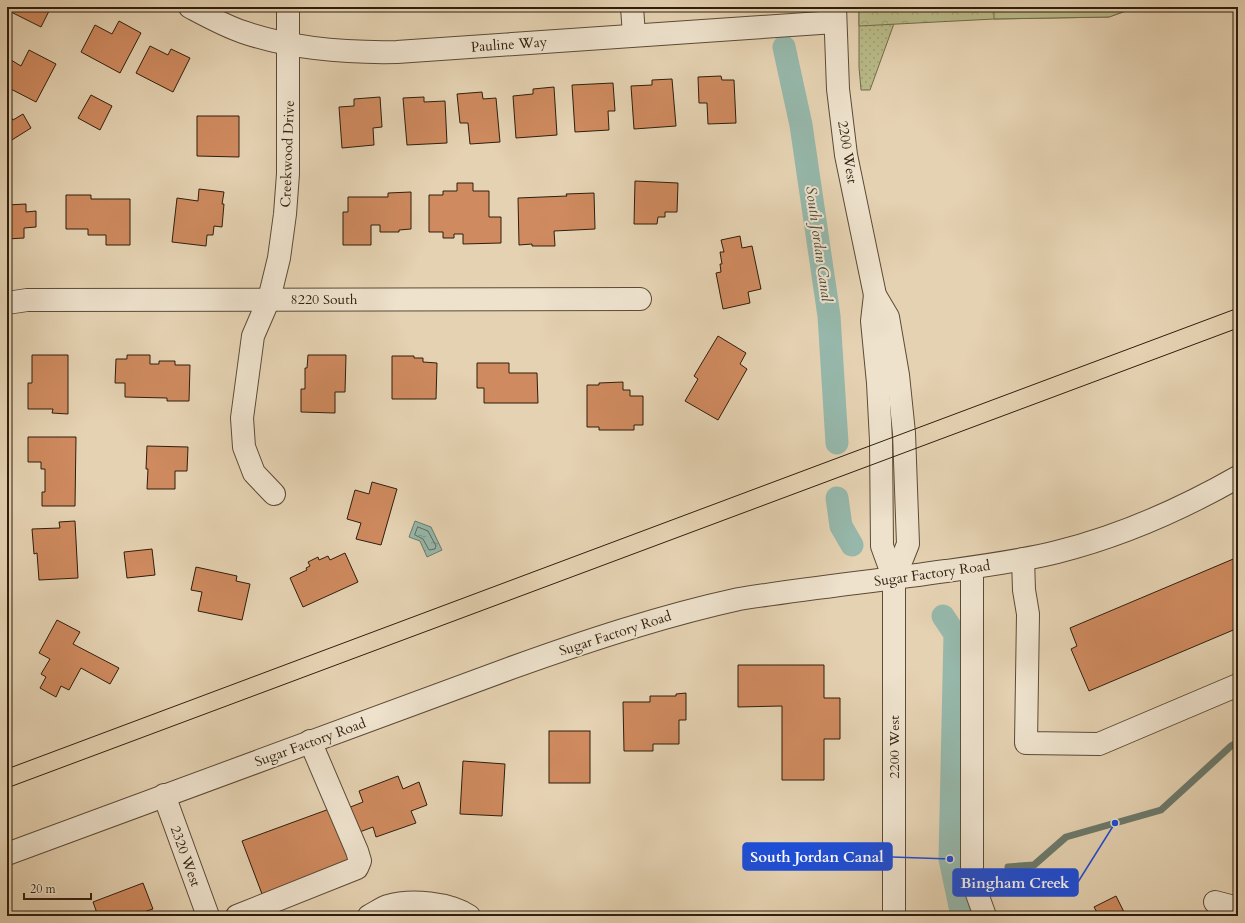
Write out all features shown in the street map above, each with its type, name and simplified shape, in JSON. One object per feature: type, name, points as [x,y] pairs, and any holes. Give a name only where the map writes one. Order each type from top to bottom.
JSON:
[{"type":"street","name":"Pauline Way","points":[[190,7],[243,32],[287,44],[335,51],[366,52],[405,51],[634,35],[835,14]]},
{"type":"street","name":"Creekwood Drive","points":[[274,494],[254,473],[244,447],[242,418],[253,336],[269,299],[279,258],[285,214],[288,174],[288,7]]},
{"type":"street","points":[[632,7],[634,35]]},
{"type":"street","name":"2200 West","points":[[835,14],[838,88],[846,155],[875,295],[888,317],[898,375],[904,432],[908,544],[894,579],[894,916]]},
{"type":"street","name":"8220 South","points":[[7,303],[27,300],[640,299]]},
{"type":"street","name":"Sugar Factory Road","points":[[7,854],[310,741],[581,643],[672,615],[739,599],[972,568],[1056,552],[1127,530],[1179,508],[1238,477]]},
{"type":"street","points":[[1023,559],[1024,590],[1028,614],[1026,743],[1099,744],[1238,685]]},
{"type":"street","points":[[972,568],[972,880],[985,916]]},
{"type":"street","points":[[237,916],[357,868],[360,861],[310,741]]},
{"type":"street","name":"2320 West","points":[[164,795],[208,916]]},
{"type":"street","points":[[1215,902],[1238,908]]},
{"type":"street","points":[[369,916],[388,906],[415,903],[445,905],[469,916]]},
{"type":"green space","points":[[859,7],[900,7],[870,90],[861,90],[859,67]]},
{"type":"green space","points":[[859,7],[1137,7],[1109,17],[994,19],[859,26]]},
{"type":"green space","points":[[994,7],[1137,7],[1109,17],[994,19]]},
{"type":"water","points":[[415,521],[431,527],[442,550],[427,557],[420,541],[409,537]]},
{"type":"building","points":[[9,7],[51,7],[41,27],[7,10]]},
{"type":"building","points":[[119,21],[141,33],[120,73],[81,52],[95,25],[112,34]]},
{"type":"building","points":[[150,46],[168,55],[171,49],[190,58],[173,92],[136,73]]},
{"type":"building","points":[[29,50],[56,64],[36,102],[7,87],[7,67],[11,60],[21,66]]},
{"type":"building","points":[[721,76],[722,80],[734,80],[736,123],[708,124],[707,103],[699,103],[698,77]]},
{"type":"building","points":[[672,79],[676,126],[634,129],[631,86],[652,85],[652,80]]},
{"type":"building","points":[[613,83],[615,111],[608,111],[609,130],[575,132],[572,85]]},
{"type":"building","points":[[554,87],[557,135],[516,138],[513,96],[533,94],[533,89]]},
{"type":"building","points":[[482,92],[483,99],[496,98],[500,142],[470,144],[468,123],[460,123],[457,94]]},
{"type":"building","points":[[91,95],[112,106],[100,130],[78,118]]},
{"type":"building","points":[[380,97],[382,127],[373,128],[374,145],[342,148],[339,107],[354,106],[354,99]]},
{"type":"building","points":[[424,97],[424,102],[445,101],[447,143],[407,145],[403,98]]},
{"type":"building","points":[[7,111],[13,120],[23,114],[31,128],[7,143]]},
{"type":"building","points":[[197,116],[239,116],[239,157],[197,156]]},
{"type":"building","points":[[635,181],[678,183],[677,212],[665,212],[665,217],[658,217],[657,224],[634,224]]},
{"type":"building","points":[[457,183],[473,183],[473,191],[489,191],[489,217],[501,217],[501,243],[463,244],[463,234],[454,234],[454,238],[443,238],[443,232],[429,232],[429,195],[443,195],[443,191],[457,191]]},
{"type":"building","points":[[199,189],[224,192],[222,204],[224,204],[222,227],[214,226],[213,235],[207,235],[206,246],[172,242],[177,198],[198,201]]},
{"type":"building","points":[[411,192],[411,229],[399,230],[399,232],[380,232],[380,225],[371,225],[371,245],[343,245],[343,212],[348,212],[348,197],[388,197],[388,193]]},
{"type":"building","points":[[594,193],[595,229],[554,231],[555,246],[532,246],[532,244],[519,245],[518,198],[567,196],[566,194]]},
{"type":"building","points":[[66,195],[91,195],[91,199],[130,199],[130,245],[106,245],[106,235],[88,235],[88,229],[66,229]]},
{"type":"building","points":[[26,204],[26,212],[36,211],[36,227],[24,228],[24,238],[7,239],[7,205]]},
{"type":"building","points":[[740,236],[742,248],[752,246],[761,289],[748,292],[750,303],[723,309],[716,273],[721,272],[720,264],[722,264],[720,252],[724,252],[721,240]]},
{"type":"building","points":[[718,336],[746,353],[740,364],[747,369],[718,420],[685,401],[698,379],[694,376]]},
{"type":"building","points":[[32,355],[68,355],[68,414],[52,413],[53,409],[28,409],[28,383],[32,383]]},
{"type":"building","points":[[127,355],[150,355],[150,364],[159,364],[159,361],[175,361],[175,365],[190,365],[189,401],[167,401],[167,398],[125,397],[125,383],[115,383],[116,359],[127,359]]},
{"type":"building","points":[[308,355],[346,355],[345,392],[335,392],[335,413],[301,412],[301,389],[305,389],[305,368],[307,368]]},
{"type":"building","points":[[392,356],[414,356],[414,358],[423,358],[423,362],[437,363],[436,399],[392,399]]},
{"type":"building","points":[[477,363],[509,363],[509,373],[537,373],[538,403],[484,403],[484,388],[477,388]]},
{"type":"building","points":[[623,382],[623,390],[630,390],[630,396],[643,396],[643,425],[634,425],[634,430],[599,430],[599,427],[587,427],[587,385]]},
{"type":"building","points":[[28,437],[76,437],[75,506],[42,506],[42,492],[45,492],[45,469],[41,469],[41,462],[28,462]]},
{"type":"building","points":[[147,446],[188,447],[187,471],[175,471],[175,489],[147,489]]},
{"type":"building","points":[[372,482],[397,489],[381,545],[356,539],[361,523],[347,519],[355,490],[369,494]]},
{"type":"building","points":[[75,521],[78,578],[39,580],[37,553],[34,554],[32,529],[60,528],[59,522]]},
{"type":"building","points":[[152,549],[155,575],[127,578],[124,552]]},
{"type":"building","points":[[345,553],[358,582],[303,607],[290,578],[307,570],[306,568],[310,566],[308,562],[318,557],[319,560],[328,556],[330,560]]},
{"type":"building","points":[[1238,557],[1238,628],[1089,691],[1071,649],[1077,646],[1070,628]]},
{"type":"building","points":[[196,567],[237,576],[236,581],[250,584],[242,620],[198,611],[202,592],[191,590]]},
{"type":"building","points":[[57,620],[80,632],[73,644],[119,668],[110,684],[81,668],[69,690],[61,686],[56,697],[40,688],[46,677],[41,674],[50,659],[39,653]]},
{"type":"building","points":[[738,665],[824,665],[824,698],[840,698],[840,739],[824,739],[824,780],[782,780],[782,706],[738,707]]},
{"type":"building","points":[[686,693],[686,720],[679,720],[679,744],[653,744],[653,751],[624,751],[623,702],[650,702],[650,696],[676,696],[676,694]]},
{"type":"building","points":[[549,731],[590,731],[590,783],[549,783]]},
{"type":"building","points":[[463,761],[505,764],[502,816],[460,814]]},
{"type":"building","points":[[398,776],[403,789],[419,782],[427,805],[411,811],[416,823],[376,837],[373,827],[357,833],[348,808],[363,802],[359,791]]},
{"type":"building","points":[[332,808],[352,860],[262,894],[242,841]]},
{"type":"building","points":[[143,883],[153,909],[131,916],[98,916],[93,902]]},
{"type":"building","points":[[1116,896],[1126,916],[1099,916],[1094,907]]},
{"type":"waterway","name":"South Jordan Canal","points":[[784,47],[801,125],[829,316],[837,443]]},
{"type":"waterway","name":"South Jordan Canal","points":[[837,498],[841,526],[852,545]]},
{"type":"waterway","name":"South Jordan Canal","points":[[943,616],[955,634],[950,859],[962,916]]},
{"type":"waterway","points":[[1008,867],[1034,865],[1066,837],[1161,810],[1231,746],[1238,742]]},
{"type":"tram line","points":[[7,769],[1238,308]]},
{"type":"tram line","points":[[7,788],[1238,328]]},
{"type":"place","name":"Bingham Creek","points":[[1115,823]]},
{"type":"place","name":"South Jordan Canal","points":[[950,859]]}]
